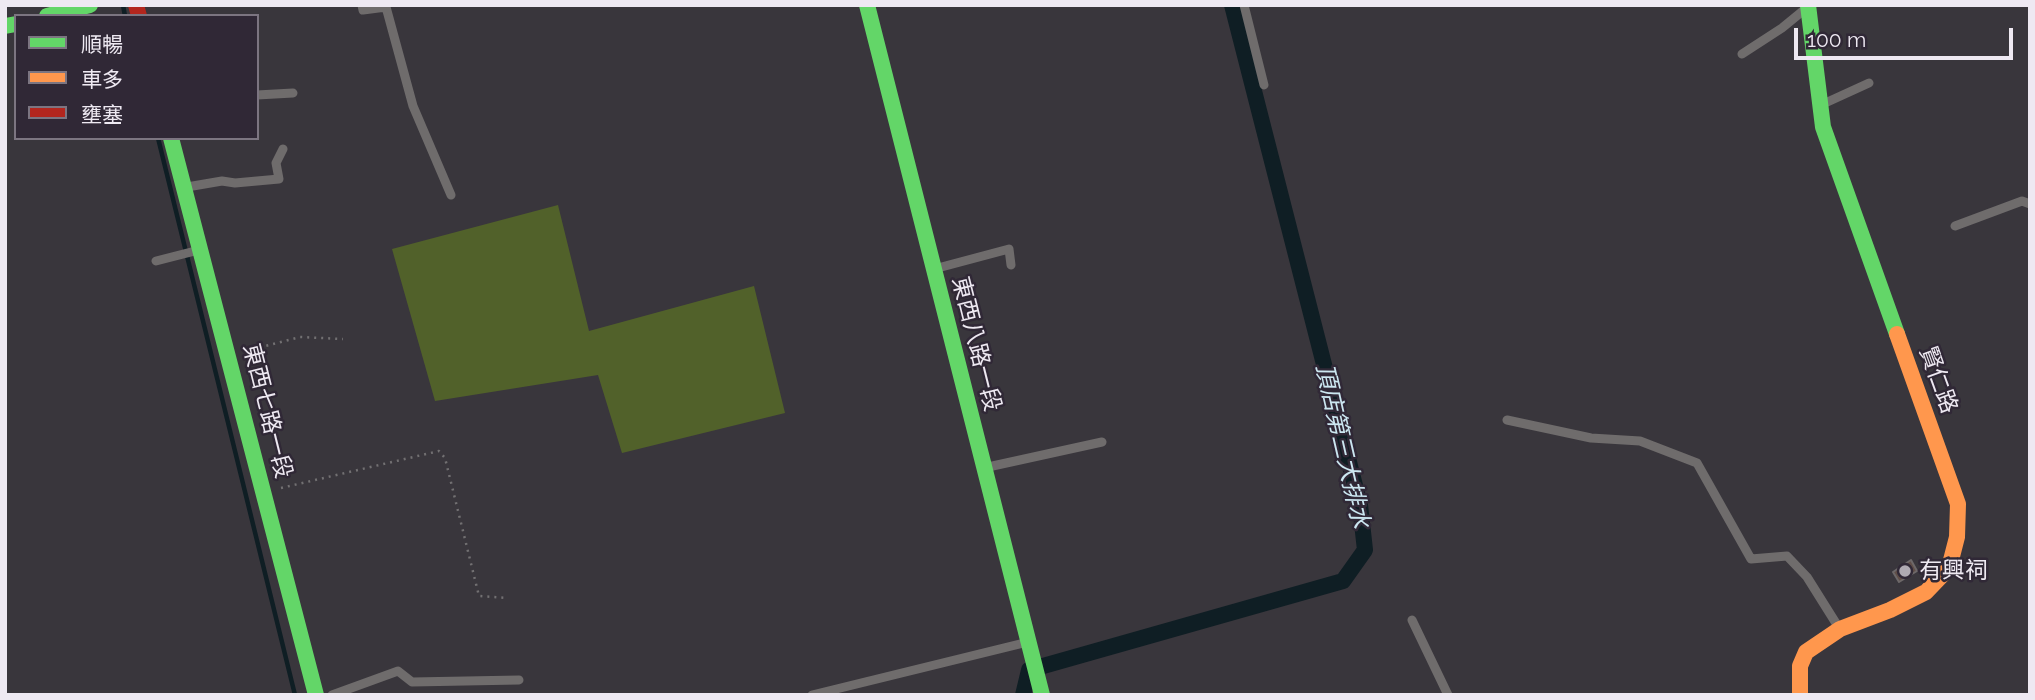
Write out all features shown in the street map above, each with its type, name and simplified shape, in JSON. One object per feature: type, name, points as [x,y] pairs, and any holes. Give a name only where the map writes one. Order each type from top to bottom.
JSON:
[{"type":"street","points":[[55,14],[90,5]]},
{"type":"street","name":"東西八路一段","points":[[867,5],[1042,695]]},
{"type":"street","name":"賢仁路","points":[[1800,695],[1800,666],[1806,652],[1840,629],[1890,610],[1926,592],[1949,568],[1957,537],[1958,505],[1823,127],[1808,6]]},
{"type":"street","name":"東西七路一段","points":[[172,140],[316,695]]},
{"type":"lane","points":[[362,5],[363,10],[386,6],[413,106],[451,195]]},
{"type":"lane","points":[[1244,5],[1264,85]]},
{"type":"lane","points":[[1742,54],[1782,28],[1808,6]]},
{"type":"lane","points":[[1820,105],[1869,83]]},
{"type":"lane","points":[[259,94],[293,93]]},
{"type":"lane","points":[[184,188],[222,181],[235,183],[279,179],[276,163],[283,149]]},
{"type":"lane","points":[[1955,226],[2022,201],[2030,204]]},
{"type":"lane","points":[[934,269],[1009,249],[1011,265]]},
{"type":"lane","points":[[156,261],[201,250]]},
{"type":"lane","points":[[1507,420],[1591,438],[1640,440],[1697,463],[1751,559],[1787,556],[1807,577],[1840,629]]},
{"type":"lane","points":[[984,468],[1102,442]]},
{"type":"lane","points":[[1412,620],[1448,695]]},
{"type":"lane","points":[[812,695],[1028,642]]},
{"type":"lane","points":[[332,695],[398,671],[412,682],[519,680]]},
{"type":"path","points":[[229,355],[300,337],[343,339]]},
{"type":"path","points":[[264,492],[439,451],[445,458],[479,596],[508,598]]},
{"type":"green space","points":[[558,205],[589,331],[754,286],[785,413],[622,453],[598,375],[435,401],[392,249]]},
{"type":"building","name":"有興祠","points":[[1911,560],[1917,571],[1899,582],[1893,572]]},
{"type":"waterway","points":[[123,5],[125,14]]},
{"type":"waterway","name":"頂店第三大排水","points":[[1023,695],[1029,670],[1343,581],[1365,550],[1360,505],[1232,5]]},
{"type":"waterway","points":[[158,140],[295,695]]},
{"type":"traffic: fast","points":[[55,14],[90,5]]},
{"type":"traffic: fast","points":[[867,5],[1042,695]]},
{"type":"traffic: fast","points":[[1808,5],[1823,127],[1897,334]]},
{"type":"traffic: fast","points":[[5,26],[14,24]]},
{"type":"traffic: fast","points":[[172,140],[316,695]]},
{"type":"traffic: slow","points":[[1800,695],[1800,666],[1806,652],[1840,629],[1890,610],[1926,592],[1949,568],[1957,537],[1958,504],[1897,334]]},
{"type":"traffic: jam","points":[[136,5],[138,14]]},
{"type":"place","name":"有興祠","points":[[1905,571]]}]
